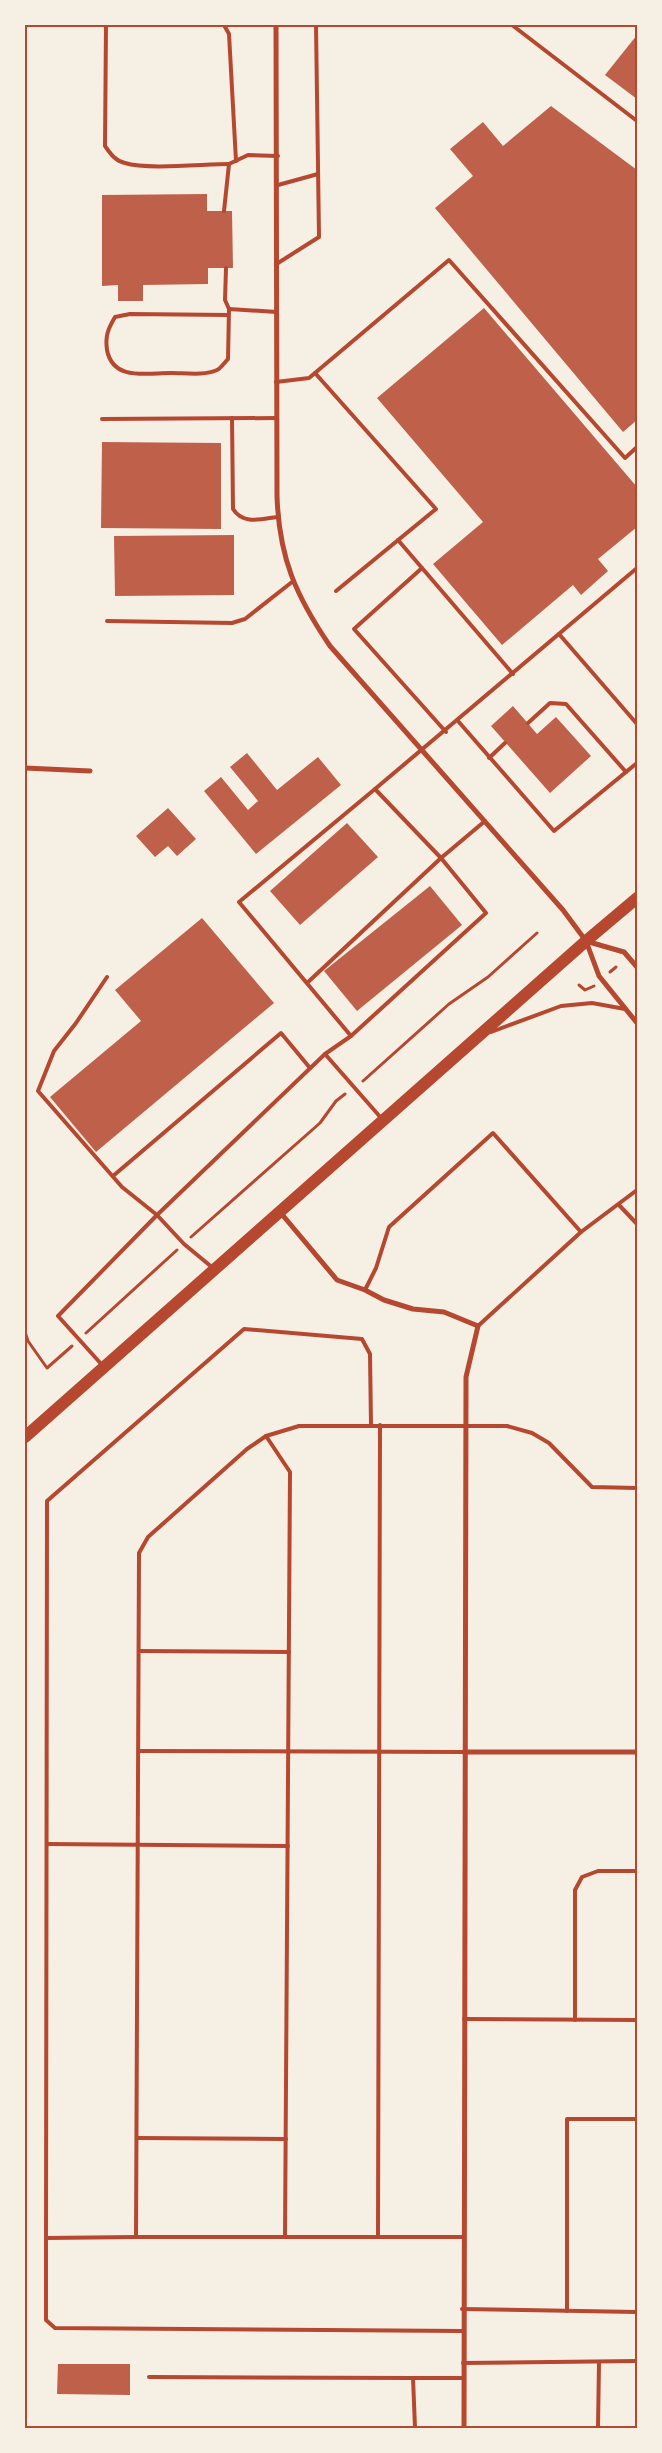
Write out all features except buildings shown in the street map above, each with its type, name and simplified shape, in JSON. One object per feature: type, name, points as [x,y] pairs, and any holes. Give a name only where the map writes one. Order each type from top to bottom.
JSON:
[{"type":"main road","points":[[25,1437],[637,898]]},
{"type":"street","points":[[276,25],[278,156],[277,518],[283,552],[292,582],[330,646],[563,910],[586,941],[599,976],[637,1023]]},
{"type":"street","points":[[25,768],[90,771]]},
{"type":"street","points":[[586,941],[624,952],[637,966]]},
{"type":"street","points":[[280,1212],[337,1280],[365,1290],[384,1300],[413,1309],[444,1312],[478,1326],[466,1377],[462,2237],[464,2428]]},
{"type":"street","points":[[464,1752],[637,1752]]},
{"type":"lane","points":[[106,25],[105,146],[113,157],[125,163],[146,166],[229,164],[248,155],[278,156]]},
{"type":"lane","points":[[224,25],[229,34],[236,161]]},
{"type":"lane","points":[[278,263],[319,237],[316,25]]},
{"type":"lane","points":[[512,25],[637,121]]},
{"type":"lane","points":[[224,211],[229,164]]},
{"type":"lane","points":[[278,185],[318,174]]},
{"type":"lane","points":[[276,382],[309,378],[449,260],[625,458],[637,447]]},
{"type":"lane","points":[[226,268],[225,300],[229,309],[229,315],[228,359],[218,370],[203,373],[129,373],[116,368],[109,360],[106,341],[107,329],[115,317],[130,314],[229,315]]},
{"type":"lane","points":[[229,309],[278,312]]},
{"type":"lane","points":[[315,373],[436,509],[336,592]]},
{"type":"lane","points":[[232,418],[233,509],[238,516],[249,521],[277,518]]},
{"type":"lane","points":[[102,419],[277,418]]},
{"type":"lane","points":[[398,540],[513,674]]},
{"type":"lane","points":[[422,568],[354,629],[446,732]]},
{"type":"lane","points":[[351,1036],[239,902],[446,732],[637,568]]},
{"type":"lane","points":[[106,621],[232,623],[245,618],[292,582]]},
{"type":"lane","points":[[558,634],[637,724]]},
{"type":"lane","points":[[528,723],[550,703],[566,704],[626,772]]},
{"type":"lane","points":[[458,721],[554,831],[637,763]]},
{"type":"lane","points":[[490,758],[506,743]]},
{"type":"lane","points":[[104,1368],[58,1316],[157,1215],[310,1068],[325,1054],[351,1036],[486,913],[441,858],[375,789]]},
{"type":"lane","points":[[307,982],[441,858],[485,821]]},
{"type":"lane","points":[[106,977],[76,1023],[54,1051],[38,1091],[122,1187],[157,1215],[184,1244],[215,1270]]},
{"type":"lane","points":[[480,1036],[561,1006],[592,1003],[625,1009]]},
{"type":"lane","points":[[112,1176],[281,1033],[310,1068]]},
{"type":"lane","points":[[325,1054],[384,1121]]},
{"type":"lane","points":[[365,1290],[376,1268],[389,1227],[493,1133],[581,1232]]},
{"type":"lane","points":[[478,1326],[581,1232],[637,1190]]},
{"type":"lane","points":[[619,1205],[637,1224]]},
{"type":"lane","points":[[371,1425],[370,1354],[362,1340],[244,1329],[48,1501],[46,2320],[55,2328],[463,2331]]},
{"type":"lane","points":[[136,2237],[138,1553],[148,1537],[247,1449],[266,1436],[299,1426],[466,1424],[506,1426],[532,1433],[549,1443],[592,1487],[637,1488]]},
{"type":"lane","points":[[378,2237],[380,1425]]},
{"type":"lane","points":[[266,1436],[290,1472],[285,2237]]},
{"type":"lane","points":[[138,1651],[289,1652]]},
{"type":"lane","points":[[138,1751],[464,1752]]},
{"type":"lane","points":[[47,1844],[288,1846]]},
{"type":"lane","points":[[574,2020],[574,1890],[582,1877],[598,1871],[637,1871]]},
{"type":"lane","points":[[463,2019],[637,2020]]},
{"type":"lane","points":[[567,2311],[567,2120],[637,2119]]},
{"type":"lane","points":[[137,2138],[286,2139]]},
{"type":"lane","points":[[46,2238],[462,2237]]},
{"type":"lane","points":[[462,2310],[637,2312]]},
{"type":"lane","points":[[463,2363],[637,2361]]},
{"type":"lane","points":[[598,2428],[599,2362]]},
{"type":"lane","points":[[149,2377],[463,2378]]},
{"type":"lane","points":[[413,2378],[415,2428]]},
{"type":"path","points":[[372,1075],[449,1004],[488,977],[537,934]]},
{"type":"path","points":[[610,973],[616,967]]},
{"type":"path","points":[[579,985],[585,990],[595,986]]},
{"type":"path","points":[[192,1236],[320,1123],[336,1101]]},
{"type":"path","points":[[85,1334],[169,1257]]},
{"type":"path","points":[[25,1332],[28,1341],[47,1368],[67,1350]]}]
